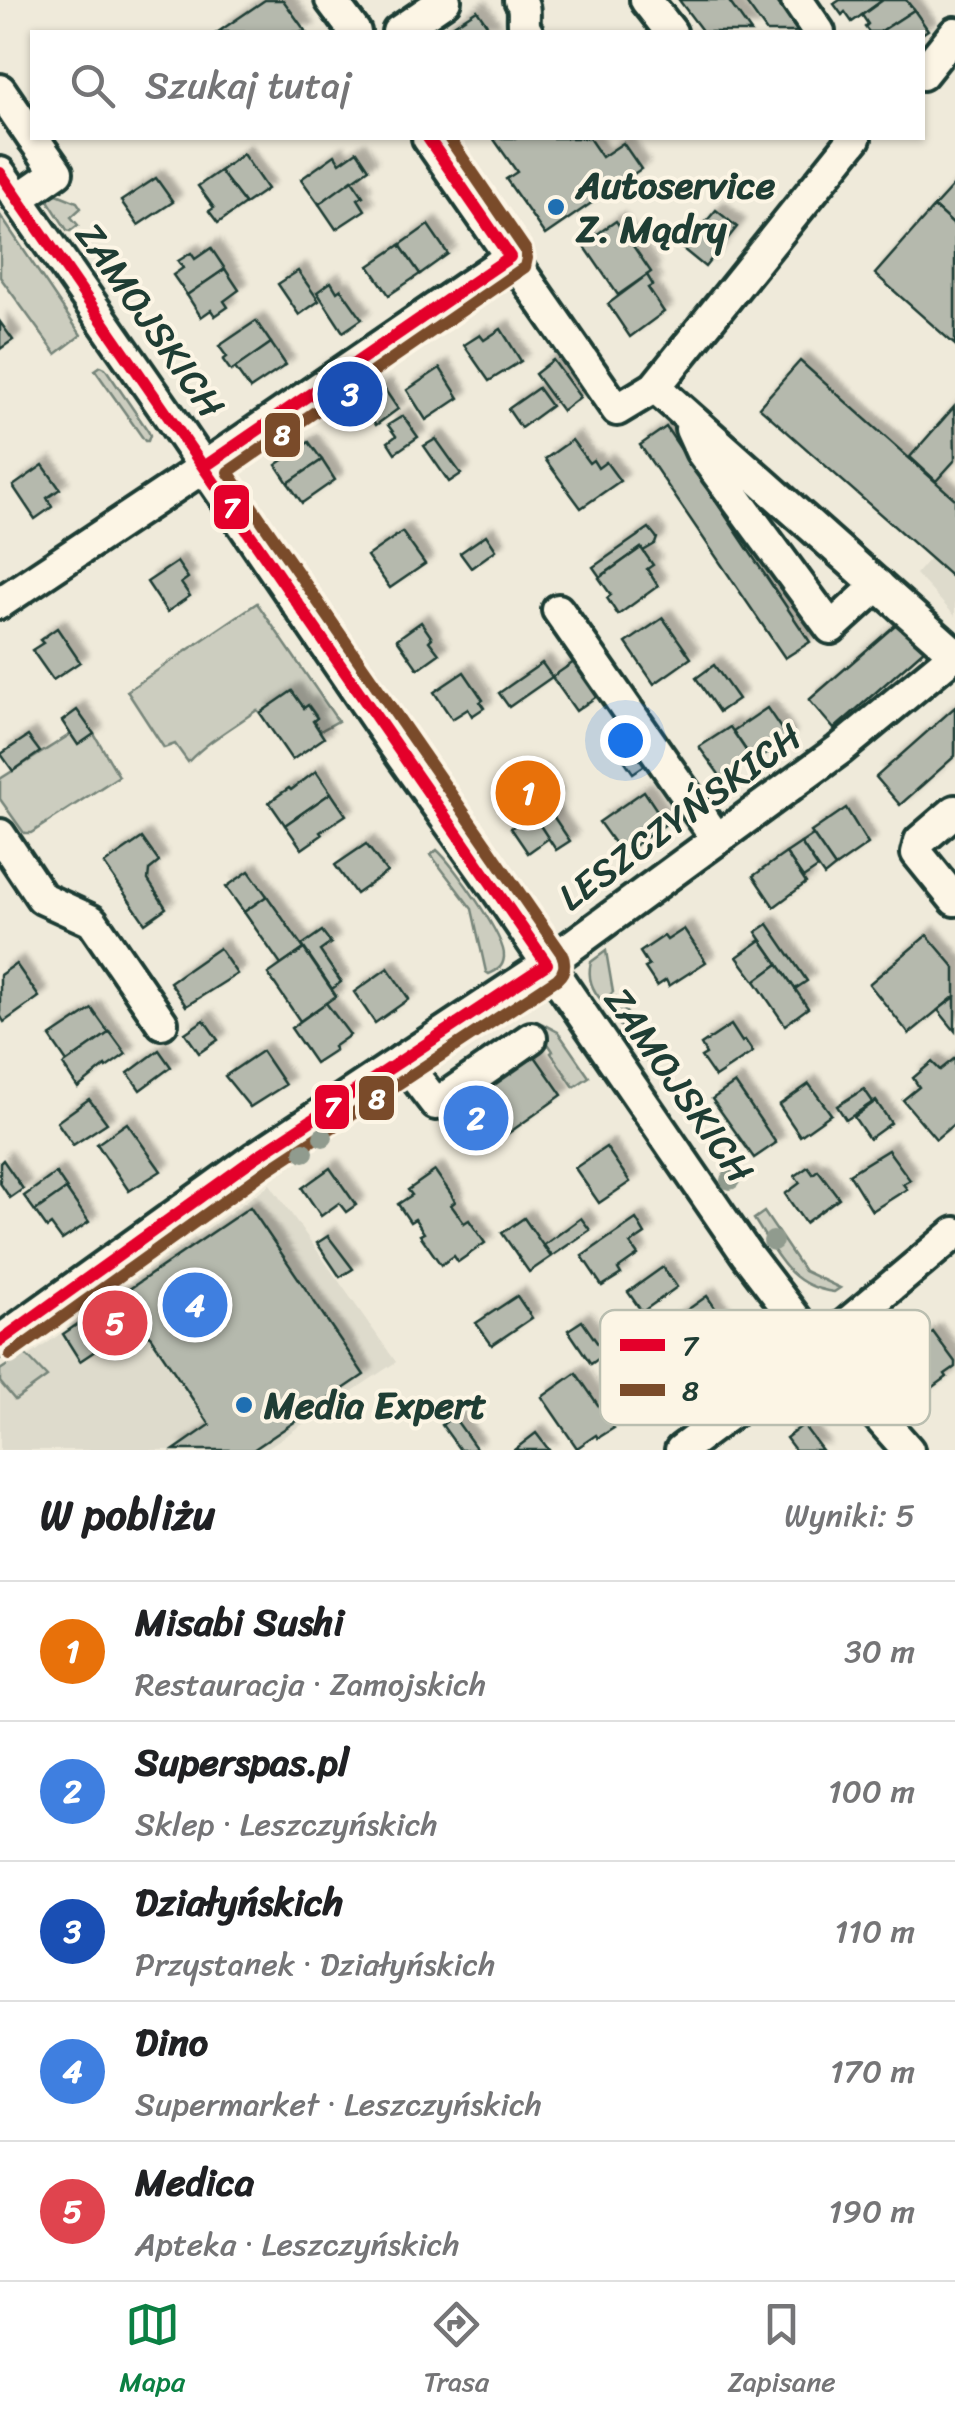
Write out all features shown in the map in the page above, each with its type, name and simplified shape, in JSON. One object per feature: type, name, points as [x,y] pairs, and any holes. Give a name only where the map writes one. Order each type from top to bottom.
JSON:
[{"type":"street","points":[[331,0],[354,30]]},
{"type":"street","points":[[401,30],[444,0]]},
{"type":"street","points":[[646,0],[668,30]]},
{"type":"street","points":[[797,0],[819,30]]},
{"type":"street","points":[[925,70],[955,33]]},
{"type":"street","points":[[0,90],[30,133]]},
{"type":"street","points":[[18,199],[57,172],[35,140]]},
{"type":"street","points":[[429,140],[617,410],[655,387],[853,140]]},
{"type":"street","name":"ZAMOJSKICH","points":[[0,174],[789,1310]]},
{"type":"street","points":[[0,603],[510,257]]},
{"type":"street","points":[[655,387],[955,654]]},
{"type":"street","points":[[684,413],[701,452],[831,628],[878,586]]},
{"type":"street","points":[[558,610],[717,839]]},
{"type":"street","name":"LESZCZYŃSKICH","points":[[0,1341],[256,1157],[546,964],[838,750],[955,654]]},
{"type":"street","points":[[955,811],[920,841],[917,853],[955,900]]},
{"type":"street","points":[[0,835],[42,898],[92,921],[162,1024]]},
{"type":"street","points":[[402,1060],[436,1104],[530,1038]]},
{"type":"street","points":[[863,1310],[955,1233]]},
{"type":"street","points":[[682,1450],[715,1425]]},
{"type":"street","name":"ZAMOJSKICH","points":[[886,1425],[908,1450]]},
{"type":"shaded area","points":[[57,194],[77,202],[81,208],[71,217],[78,225],[70,231],[49,202],[48,197]]},
{"type":"shaded area","points":[[0,215],[81,335],[56,354],[0,277]]},
{"type":"shaded area","points":[[101,366],[148,431],[148,441],[95,370]]},
{"type":"shaded area","points":[[955,529],[955,616],[916,574]]},
{"type":"shaded area","points":[[257,603],[338,721],[320,731],[313,721],[317,717],[292,692],[260,713],[257,710],[188,762],[175,744],[164,748],[127,691]]},
{"type":"shaded area","points":[[71,734],[78,744],[94,734],[119,776],[31,833],[24,833],[0,799],[0,779]]},
{"type":"shaded area","points":[[437,850],[497,934],[504,957],[497,970],[489,974],[472,909],[431,855]]},
{"type":"shaded area","points":[[606,951],[613,992],[603,1002],[591,984],[590,968],[591,962]]},
{"type":"shaded area","points":[[616,997],[654,1054],[646,1061],[605,1005]]},
{"type":"shaded area","points":[[543,1024],[558,1032],[589,1077],[574,1087],[549,1045],[546,1047],[537,1034]]},
{"type":"shaded area","points":[[270,1184],[396,1362],[264,1450],[0,1450],[0,1377]]},
{"type":"shaded area","points":[[764,1212],[804,1271],[840,1288],[834,1292],[818,1289],[785,1266],[754,1219]]},
{"type":"shaded area","points":[[25,1354],[47,1377],[15,1400],[0,1382],[0,1370]]},
{"type":"building","points":[[265,0],[283,0],[305,30],[221,30]]},
{"type":"building","points":[[679,0],[728,0],[750,30],[702,30]]},
{"type":"building","points":[[744,0],[776,0],[797,30],[766,30]]},
{"type":"building","points":[[840,0],[883,0],[852,22],[834,4]]},
{"type":"building","points":[[883,0],[906,0],[914,10],[883,30],[867,30],[862,15]]},
{"type":"building","points":[[477,10],[491,30],[446,30]]},
{"type":"building","points":[[914,10],[928,30],[925,32],[883,30]]},
{"type":"building","name":"Autoservice Z. Mądry","points":[[494,140],[590,140],[602,157],[623,143],[641,169],[545,235],[506,179],[517,172]]},
{"type":"building","points":[[357,151],[369,169],[319,204],[301,179],[335,155],[340,163]]},
{"type":"building","points":[[243,154],[267,189],[245,204],[220,171]]},
{"type":"building","points":[[220,171],[245,204],[218,223],[209,211],[214,208],[198,186]]},
{"type":"building","points":[[156,178],[173,202],[138,225],[121,201]]},
{"type":"building","points":[[352,180],[363,196],[358,199],[365,210],[336,229],[319,204]]},
{"type":"building","points":[[955,184],[955,226],[934,207]]},
{"type":"building","points":[[934,207],[955,226],[955,345],[875,274]]},
{"type":"building","points":[[716,210],[737,227],[705,267],[683,249]]},
{"type":"building","points":[[616,221],[651,272],[618,295],[583,244]]},
{"type":"building","points":[[428,225],[448,254],[420,274],[400,245]]},
{"type":"building","points":[[400,245],[420,274],[389,295],[369,266]]},
{"type":"building","points":[[211,248],[225,269],[187,295],[173,275],[183,268],[178,261],[191,253],[195,259]]},
{"type":"building","points":[[225,269],[239,290],[224,301],[228,307],[215,316],[211,310],[201,317],[187,295]]},
{"type":"building","points":[[298,271],[319,301],[299,315],[278,284]]},
{"type":"building","points":[[647,275],[653,285],[648,288],[664,312],[630,337],[608,304]]},
{"type":"building","points":[[331,282],[337,292],[341,289],[362,319],[343,332],[317,292]]},
{"type":"building","points":[[256,321],[271,343],[231,371],[219,346]]},
{"type":"building","points":[[0,322],[13,340],[0,349]]},
{"type":"building","points":[[501,329],[521,361],[489,381],[464,345],[480,335],[484,340]]},
{"type":"building","points":[[271,343],[286,365],[250,389],[235,368]]},
{"type":"building","points":[[553,360],[580,397],[562,411],[535,374]]},
{"type":"building","points":[[800,361],[955,499],[955,580],[759,407]]},
{"type":"building","points":[[440,368],[459,398],[426,420],[407,390]]},
{"type":"building","points":[[383,387],[398,409],[376,425],[366,411],[376,403],[372,395]]},
{"type":"building","points":[[538,388],[551,406],[521,428],[508,409]]},
{"type":"building","points":[[954,407],[955,460],[936,481],[910,457]]},
{"type":"building","points":[[403,416],[418,437],[395,453],[388,442],[396,436],[388,425]]},
{"type":"building","points":[[666,427],[810,642],[785,658],[640,445]]},
{"type":"building","points":[[436,439],[461,474],[449,482],[424,446]]},
{"type":"building","points":[[572,440],[589,463],[593,460],[598,468],[606,462],[620,481],[581,508],[545,459]]},
{"type":"building","points":[[309,442],[322,460],[288,483],[276,465]]},
{"type":"building","points":[[322,460],[335,480],[302,503],[288,483]]},
{"type":"building","points":[[43,465],[60,489],[47,498],[52,507],[35,519],[13,486]]},
{"type":"building","points":[[649,528],[657,538],[655,544],[643,551],[641,548],[600,577],[593,567]]},
{"type":"building","points":[[402,532],[425,564],[390,588],[367,556]]},
{"type":"building","points":[[486,535],[496,550],[471,568],[460,553]]},
{"type":"building","points":[[641,548],[653,565],[647,569],[658,586],[618,615],[599,578]]},
{"type":"building","points":[[177,562],[188,578],[181,583],[190,596],[167,612],[147,582]]},
{"type":"building","points":[[663,618],[691,658],[654,684],[626,643]]},
{"type":"building","points":[[901,620],[925,649],[834,729],[809,700]]},
{"type":"building","points":[[421,622],[439,654],[418,669],[397,639]]},
{"type":"building","points":[[57,628],[80,662],[53,680],[32,650]]},
{"type":"building","points":[[574,662],[597,696],[576,711],[552,677]]},
{"type":"building","points":[[542,663],[552,677],[509,707],[499,693]]},
{"type":"building","points":[[714,665],[738,699],[719,712],[696,678]]},
{"type":"building","points":[[464,672],[483,700],[480,702],[484,708],[472,716],[468,709],[452,719],[434,692]]},
{"type":"building","points":[[292,691],[317,718],[313,721],[324,738],[292,760],[260,713]]},
{"type":"building","points":[[955,707],[955,756],[900,805],[876,777]]},
{"type":"building","points":[[767,708],[788,739],[754,762],[733,731]]},
{"type":"building","points":[[77,710],[94,734],[78,745],[62,721]]},
{"type":"building","points":[[730,727],[751,758],[721,777],[699,747]]},
{"type":"building","points":[[621,730],[645,765],[633,773],[609,738]]},
{"type":"building","points":[[28,736],[40,752],[13,771],[1,754]]},
{"type":"building","points":[[316,771],[331,793],[285,825],[269,802]]},
{"type":"building","points":[[538,774],[554,798],[532,813],[549,838],[528,853],[511,828],[521,821],[504,797]]},
{"type":"building","points":[[644,791],[666,824],[622,854],[599,822]]},
{"type":"building","points":[[331,793],[346,815],[302,849],[285,825]]},
{"type":"building","points":[[545,804],[570,841],[556,850],[532,813]]},
{"type":"building","points":[[846,808],[868,844],[835,867],[811,832]]},
{"type":"building","points":[[813,835],[835,867],[824,876],[801,843]]},
{"type":"building","points":[[142,838],[159,862],[149,870],[148,880],[166,908],[145,923],[104,864]]},
{"type":"building","points":[[801,843],[818,868],[803,878],[786,853]]},
{"type":"building","points":[[366,844],[387,872],[356,894],[335,865]]},
{"type":"building","points":[[786,853],[806,883],[774,907],[753,876]]},
{"type":"building","points":[[249,871],[267,896],[244,912],[226,887]]},
{"type":"building","points":[[267,896],[304,949],[281,965],[244,912]]},
{"type":"building","points":[[768,924],[807,981],[795,989],[756,932]]},
{"type":"building","points":[[684,929],[706,962],[669,986],[666,980],[657,986],[640,952],[664,936],[667,940]]},
{"type":"building","points":[[322,931],[331,943],[320,951],[341,982],[332,989],[302,945]]},
{"type":"building","points":[[927,935],[955,968],[955,996],[909,1034],[869,984]]},
{"type":"building","points":[[761,940],[778,964],[755,981],[737,957]]},
{"type":"building","points":[[219,948],[237,974],[186,1006],[170,982]]},
{"type":"building","points":[[304,949],[336,996],[300,1021],[268,974]]},
{"type":"building","points":[[16,964],[39,997],[4,1022],[0,1015],[0,975]]},
{"type":"building","points":[[778,964],[808,1008],[785,1025],[755,981]]},
{"type":"building","points":[[388,968],[409,999],[375,1023],[354,992]]},
{"type":"building","points":[[955,997],[955,1031],[938,1010]]},
{"type":"building","points":[[326,1003],[350,1035],[315,1063],[291,1028]]},
{"type":"building","points":[[92,1009],[109,1033],[67,1062],[50,1037]]},
{"type":"building","points":[[204,1020],[218,1040],[199,1053],[185,1033]]},
{"type":"building","points":[[731,1025],[753,1052],[715,1077],[701,1057],[706,1054],[701,1045]]},
{"type":"building","points":[[110,1032],[126,1054],[78,1088],[63,1065]]},
{"type":"building","points":[[159,1050],[171,1067],[140,1090],[128,1073]]},
{"type":"building","points":[[262,1051],[285,1085],[250,1107],[225,1076]]},
{"type":"building","points":[[532,1052],[562,1095],[478,1155],[452,1116],[488,1091],[484,1085]]},
{"type":"building","points":[[955,1058],[955,1123],[936,1139],[903,1100],[919,1087],[913,1078],[932,1062],[940,1070]]},
{"type":"building","points":[[735,1083],[776,1143],[754,1158],[712,1099]]},
{"type":"building","points":[[809,1084],[831,1114],[800,1136],[779,1105]]},
{"type":"building","points":[[864,1089],[873,1102],[846,1120],[837,1106]]},
{"type":"building","points":[[89,1099],[107,1123],[73,1145],[57,1122]]},
{"type":"building","points":[[876,1101],[891,1123],[869,1139],[854,1117]]},
{"type":"building","points":[[127,1123],[161,1171],[129,1191],[97,1144]]},
{"type":"building","points":[[606,1147],[630,1182],[599,1203],[575,1168]]},
{"type":"building","points":[[888,1150],[910,1180],[903,1184],[907,1189],[872,1211],[849,1174]]},
{"type":"building","points":[[3,1160],[23,1189],[10,1198],[0,1183]]},
{"type":"building","points":[[808,1167],[813,1174],[818,1170],[839,1198],[805,1223],[785,1194],[800,1183],[795,1176]]},
{"type":"building","points":[[330,1168],[356,1205],[346,1212],[339,1203],[321,1216],[302,1188]]},
{"type":"building","points":[[435,1171],[455,1202],[451,1205],[464,1223],[469,1220],[485,1243],[458,1262],[454,1256],[441,1265],[420,1235],[424,1233],[415,1219],[410,1222],[398,1204],[412,1195],[408,1190]]},
{"type":"building","points":[[56,1173],[67,1189],[35,1211],[24,1196]]},
{"type":"building","points":[[66,1189],[89,1222],[62,1240],[35,1211]]},
{"type":"building","points":[[250,1207],[364,1375],[253,1450],[174,1450],[210,1425],[140,1321],[80,1361],[63,1334]]},
{"type":"building","points":[[524,1218],[551,1257],[529,1272],[502,1233]]},
{"type":"building","points":[[581,1218],[590,1230],[552,1256],[544,1245]]},
{"type":"building","points":[[636,1219],[645,1234],[630,1244],[638,1255],[618,1269],[621,1274],[602,1286],[582,1256]]},
{"type":"building","points":[[328,1236],[353,1269],[340,1277],[317,1243]]},
{"type":"building","points":[[663,1267],[677,1287],[645,1310],[641,1310],[628,1292]]},
{"type":"building","points":[[517,1296],[532,1318],[492,1345],[476,1323]]},
{"type":"building","points":[[707,1296],[716,1310],[687,1310]]},
{"type":"building","points":[[582,1321],[600,1347],[600,1358],[591,1364],[568,1330]]},
{"type":"building","points":[[933,1332],[955,1367],[930,1390]]},
{"type":"building","points":[[576,1373],[600,1408],[600,1425],[614,1428],[577,1448],[542,1397]]},
{"type":"building","points":[[453,1416],[476,1448],[460,1450],[442,1425]]},
{"type":"building","points":[[803,1425],[822,1450],[795,1450],[786,1438]]},
{"type":"building","points":[[536,1433],[549,1450],[514,1450]]},
{"type":"transit line","name":"7","points":[[204,467],[510,257],[429,140]]},
{"type":"transit line","name":"8","points":[[10,1355],[266,1171],[557,979],[563,971],[562,954],[228,472],[525,267],[525,249],[450,140]]},
{"type":"transit line","name":"7","points":[[0,173],[547,964],[256,1157],[0,1341]]},
{"type":"place","name":"Autoservice Z. Mądry","points":[[556,207]]},
{"type":"place","name":"Działyńskich","points":[[350,394]]},
{"type":"place","name":"Misabi Sushi","points":[[528,793]]},
{"type":"place","name":"Superspas.pl","points":[[476,1118]]},
{"type":"place","name":"Dino","points":[[195,1305]]},
{"type":"place","name":"Medica","points":[[115,1323]]},
{"type":"place","name":"Media Expert","points":[[244,1405]]}]
